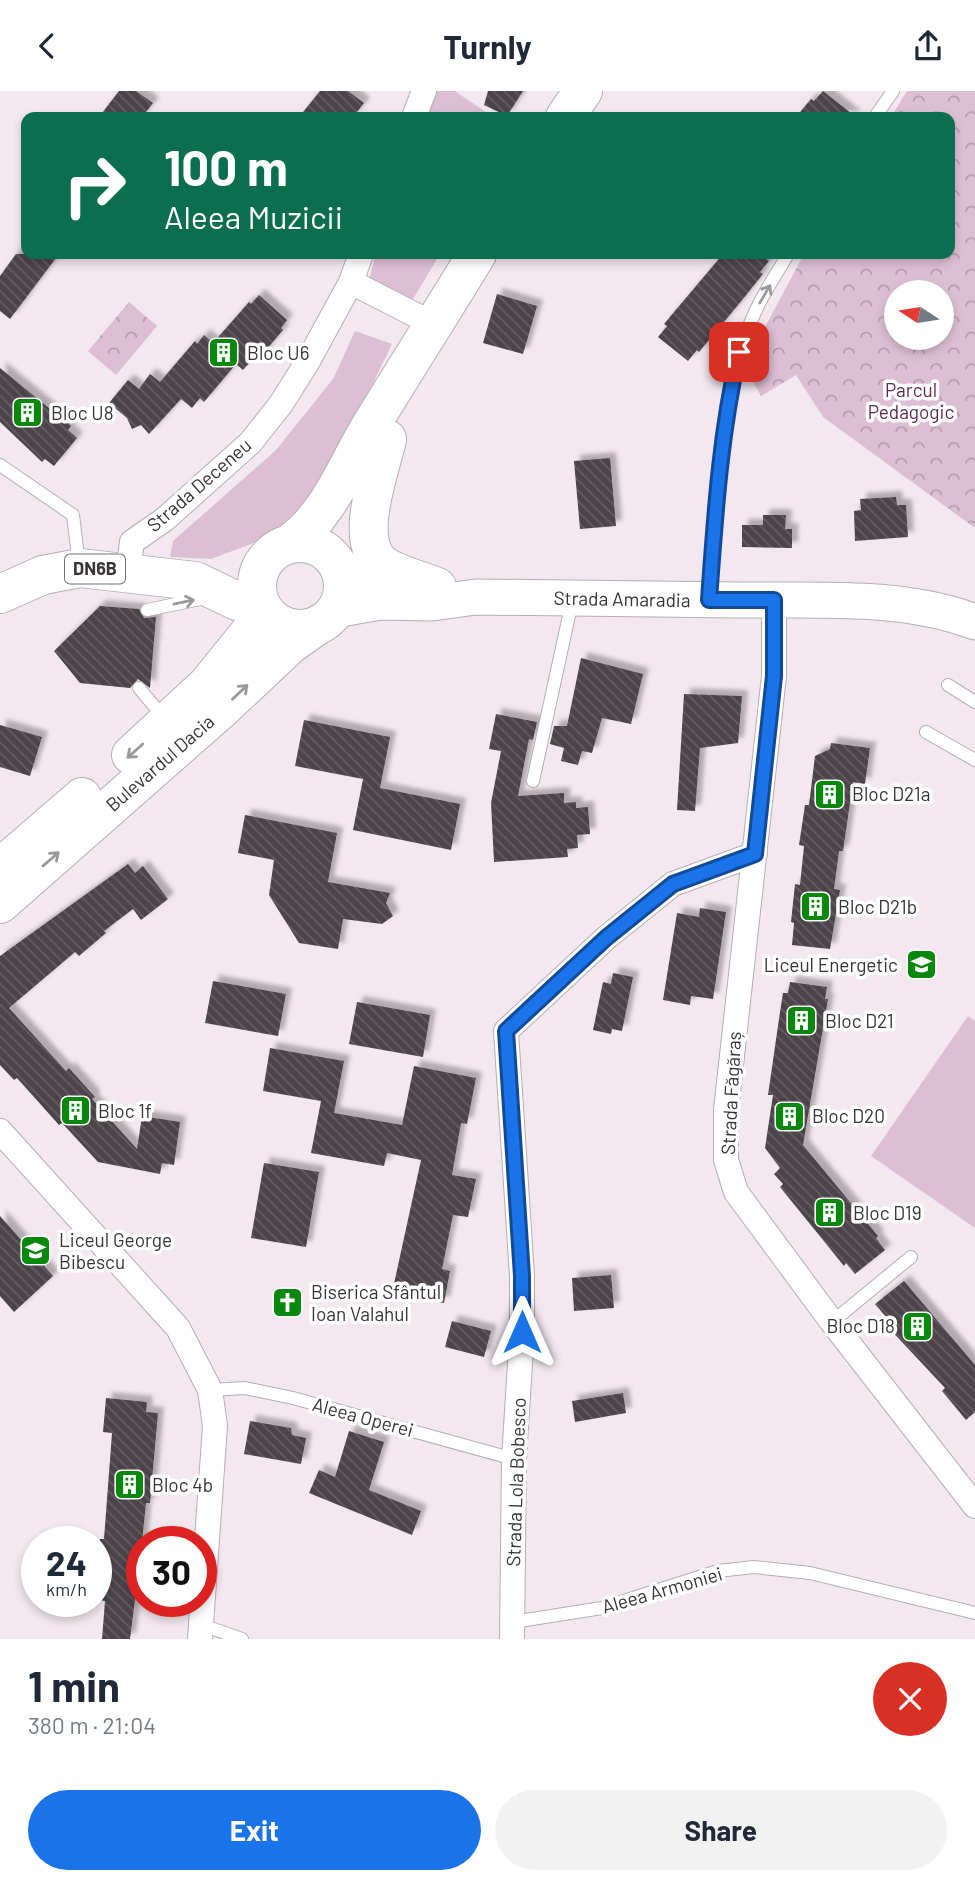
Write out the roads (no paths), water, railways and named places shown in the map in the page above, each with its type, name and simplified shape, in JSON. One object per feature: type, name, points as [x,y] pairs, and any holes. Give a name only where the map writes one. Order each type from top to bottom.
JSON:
[{"type":"main road","points":[[568,112],[583,91]]},
{"type":"main road","points":[[435,325],[387,439],[345,522],[333,593],[297,629],[285,626],[264,610],[257,584],[265,561],[310,529],[322,513],[370,428],[474,259]]},
{"type":"main road","points":[[387,439],[367,529],[371,552],[385,566],[437,587]]},
{"type":"main road","points":[[281,548],[316,546],[333,593]]},
{"type":"main road","name":"DN6B","points":[[208,588],[281,548]]},
{"type":"main road","name":"DN6B","points":[[0,594],[43,575],[80,568],[128,572],[208,588],[264,610]]},
{"type":"main road","name":"Strada Amaradia","points":[[333,593],[382,586],[437,587],[476,597]]},
{"type":"main road","name":"Strada Amaradia","points":[[333,593],[380,602],[432,603],[476,597],[774,600],[918,606],[949,612],[975,622]]},
{"type":"main road","name":"Bulevardul Dacia","points":[[0,904],[225,706],[291,644],[333,593]]},
{"type":"main road","name":"Bulevardul Dacia","points":[[8,851],[167,722],[207,685],[264,610]]},
{"type":"street","points":[[416,112],[424,91]]},
{"type":"street","name":"Strada Deceneu","points":[[128,572],[132,541],[165,519],[250,443],[281,404],[351,282],[359,259]]},
{"type":"street","points":[[351,282],[435,325]]},
{"type":"street","name":"Strada Făgăraș","points":[[774,600],[774,676],[726,1110],[726,1160],[736,1192],[832,1322],[975,1506]]},
{"type":"street","name":"Strada Lola Bobesco","points":[[512,1630],[514,1459],[522,1332],[522,1276],[506,1031],[606,938],[673,884],[755,854]]},
{"type":"street","points":[[0,1131],[178,1328],[210,1390],[215,1426],[201,1632]]},
{"type":"lane","points":[[878,112],[893,91]]},
{"type":"lane","points":[[709,600],[729,394],[739,352],[756,309],[785,259]]},
{"type":"lane","points":[[0,465],[73,515],[80,568]]},
{"type":"lane","points":[[147,610],[208,588]]},
{"type":"lane","points":[[533,781],[573,598]]},
{"type":"lane","points":[[948,685],[975,702]]},
{"type":"lane","points":[[139,688],[167,722]]},
{"type":"lane","points":[[926,732],[975,760]]},
{"type":"lane","points":[[832,1322],[911,1257]]},
{"type":"lane","name":"Aleea Operei","points":[[210,1390],[245,1388],[293,1398],[514,1459]]},
{"type":"lane","name":"Aleea Armoniei","points":[[512,1630],[602,1608],[718,1571],[754,1567],[810,1573],[975,1613]]},
{"type":"lane","points":[[201,1632],[242,1639]]},
{"type":"place","name":"Bloc U6","points":[[224,353]]},
{"type":"place","name":"Bloc U8","points":[[28,413]]},
{"type":"place","name":"Bloc D21a","points":[[829,794]]},
{"type":"place","name":"Bloc D21b","points":[[815,907]]},
{"type":"place","name":"Liceul Energetic","points":[[921,965]]},
{"type":"place","name":"Bloc D21","points":[[802,1021]]},
{"type":"place","name":"Bloc 1f","points":[[75,1111]]},
{"type":"place","name":"Bloc D20","points":[[789,1116]]},
{"type":"place","name":"Bloc D19","points":[[830,1213]]},
{"type":"place","name":"Liceul George Bibescu","points":[[36,1251]]},
{"type":"place","name":"Biserica Sfântul Ioan Valahul","points":[[288,1303]]},
{"type":"place","name":"Bloc D18","points":[[918,1326]]},
{"type":"place","name":"Bloc 4b","points":[[129,1485]]},
{"type":"park label","name":"Parcul Pedagogic","points":[[911,401]]}]
